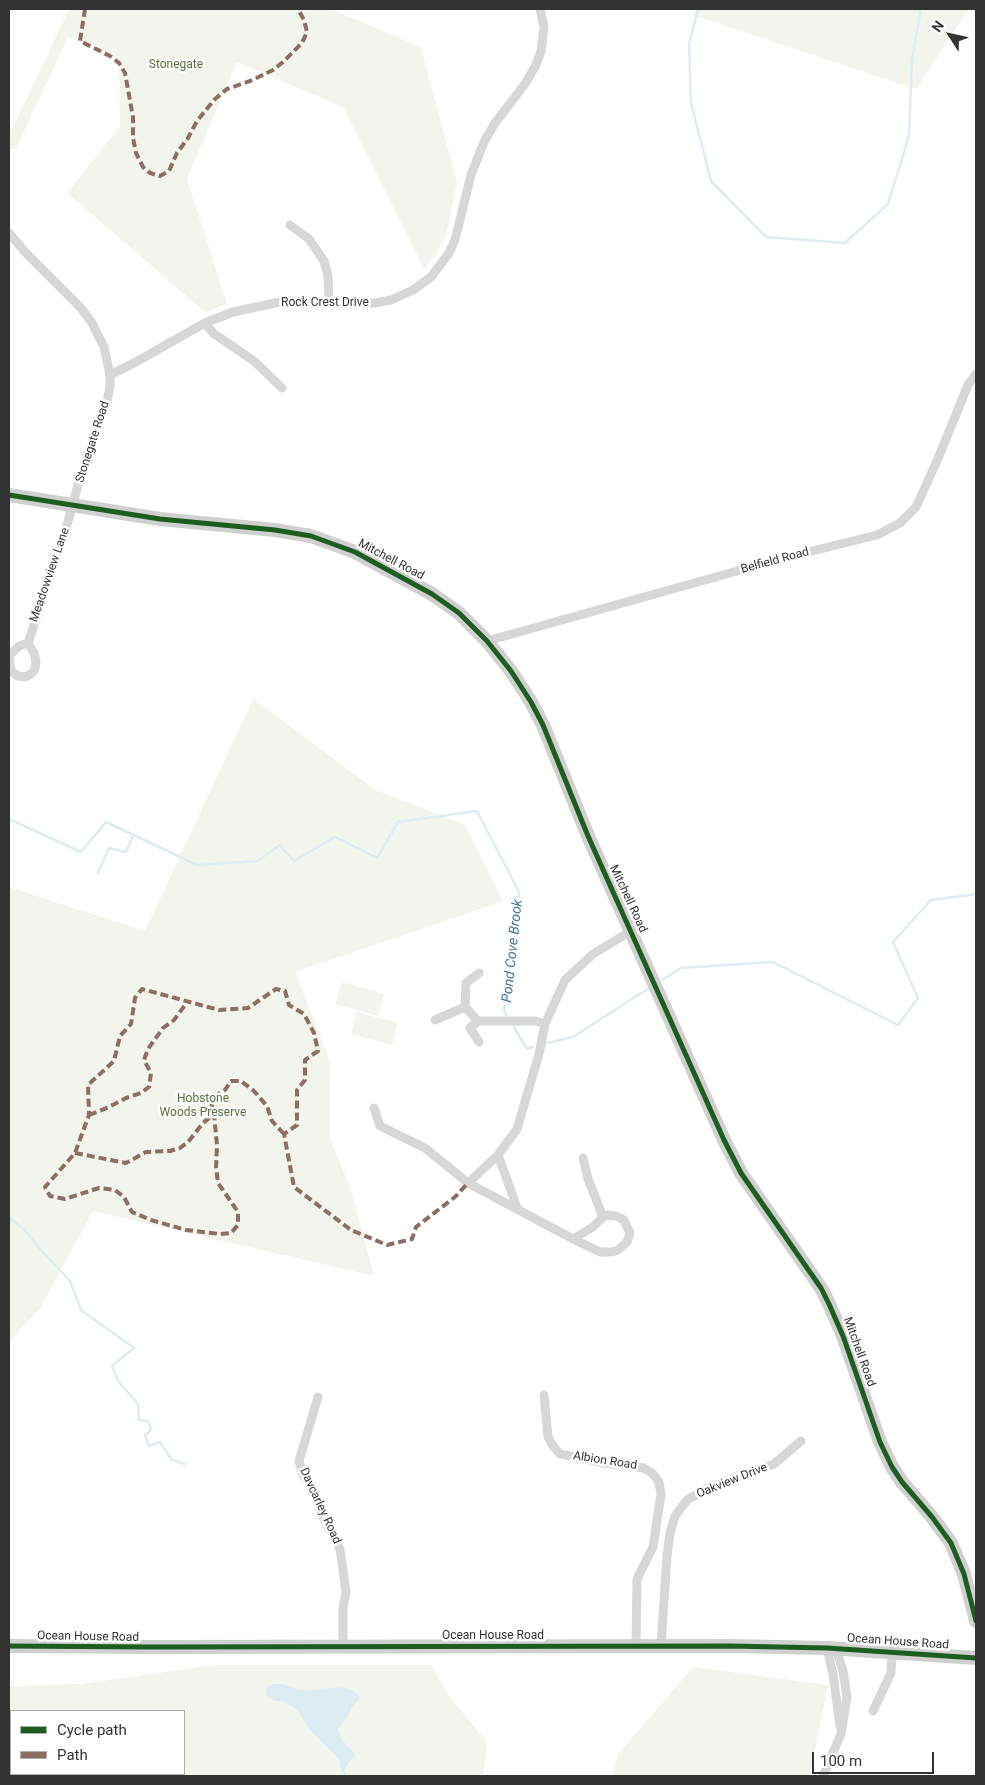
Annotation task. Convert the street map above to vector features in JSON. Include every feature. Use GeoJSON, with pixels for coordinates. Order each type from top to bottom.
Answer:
{"type":"FeatureCollection","features":[{"type":"Feature","properties":{"kind":"street","name":"Rock Crest Drive"},"geometry":{"type":"LineString","coordinates":[[110,375],[205,323],[232,312],[256,306],[296,302],[366,304],[391,300],[419,286],[431,277],[441,266],[456,240],[471,175],[484,142],[495,123],[525,84],[536,65],[541,51],[544,27],[540,9]]}},
{"type":"Feature","properties":{"kind":"street"},"geometry":{"type":"LineString","coordinates":[[290,225],[308,239],[324,260],[328,276],[329,303]]}},
{"type":"Feature","properties":{"kind":"street","name":"Stonegate Road"},"geometry":{"type":"LineString","coordinates":[[9,233],[26,253],[81,308],[92,323],[104,347],[110,375],[107,402],[80,478],[73,506]]}},
{"type":"Feature","properties":{"kind":"street"},"geometry":{"type":"LineString","coordinates":[[205,323],[213,333],[254,361],[282,388]]}},
{"type":"Feature","properties":{"kind":"street","name":"Belfield Road"},"geometry":{"type":"LineString","coordinates":[[487,641],[780,559],[877,535],[900,523],[916,507],[968,385],[976,374]]}},
{"type":"Feature","properties":{"kind":"street","name":"Mitchell Road"},"geometry":{"type":"LineString","coordinates":[[9,495],[160,519],[275,530],[329,541],[355,552],[432,594],[459,614],[487,641],[511,671],[531,702],[543,726],[588,836],[724,1140],[737,1165],[762,1204],[821,1288],[843,1336],[880,1442],[892,1466],[902,1482],[951,1543],[964,1574],[976,1621]]}},
{"type":"Feature","properties":{"kind":"street","name":"Meadowview Lane"},"geometry":{"type":"LineString","coordinates":[[28,643],[73,506]]}},
{"type":"Feature","properties":{"kind":"street"},"geometry":{"type":"LineString","coordinates":[[468,1183],[498,1155],[517,1129],[539,1054],[544,1024],[565,980],[594,954],[631,931]]}},
{"type":"Feature","properties":{"kind":"street"},"geometry":{"type":"LineString","coordinates":[[478,1021],[465,1007],[466,983],[479,973]]}},
{"type":"Feature","properties":{"kind":"street"},"geometry":{"type":"LineString","coordinates":[[435,1020],[465,1007]]}},
{"type":"Feature","properties":{"kind":"street"},"geometry":{"type":"LineString","coordinates":[[479,1042],[470,1028],[478,1021],[535,1021],[544,1024]]}},
{"type":"Feature","properties":{"kind":"street"},"geometry":{"type":"LineString","coordinates":[[374,1108],[380,1126],[425,1148],[468,1183],[573,1239],[605,1253],[622,1247],[627,1242],[630,1234],[626,1224],[616,1216],[605,1215],[593,1227],[573,1239]]}},
{"type":"Feature","properties":{"kind":"street"},"geometry":{"type":"LineString","coordinates":[[498,1155],[518,1210]]}},
{"type":"Feature","properties":{"kind":"street"},"geometry":{"type":"LineString","coordinates":[[582,1158],[603,1217]]}},
{"type":"Feature","properties":{"kind":"street","name":"Albion Road"},"geometry":{"type":"LineString","coordinates":[[544,1395],[548,1437],[560,1454],[604,1463],[644,1468],[659,1482],[661,1494],[653,1547],[637,1579],[636,1646]]}},
{"type":"Feature","properties":{"kind":"street","name":"Davcarley Road"},"geometry":{"type":"LineString","coordinates":[[318,1397],[300,1461],[304,1476],[340,1549],[346,1592],[343,1608],[343,1646]]}},
{"type":"Feature","properties":{"kind":"street","name":"Oakview Drive"},"geometry":{"type":"LineString","coordinates":[[661,1646],[667,1556],[670,1532],[675,1516],[687,1500],[708,1488],[774,1464],[800,1441]]}},
{"type":"Feature","properties":{"kind":"street","name":"Ocean House Road"},"geometry":{"type":"LineString","coordinates":[[9,1646],[150,1648],[343,1646],[832,1648],[976,1658]]}},
{"type":"Feature","properties":{"kind":"street"},"geometry":{"type":"LineString","coordinates":[[823,1776],[841,1734],[833,1675],[832,1648]]}},
{"type":"Feature","properties":{"kind":"street"},"geometry":{"type":"LineString","coordinates":[[872,1711],[890,1673],[892,1651]]}},
{"type":"Feature","properties":{"kind":"green space","name":"Stonegate"},"geometry":{"type":"Polygon","coordinates":[[[69,9],[331,9],[421,47],[457,182],[449,223],[437,253],[424,269],[343,107],[237,62],[187,179],[227,304],[205,312],[67,193],[120,126],[119,58],[68,37],[16,149],[9,149],[9,136],[69,9]]]}},
{"type":"Feature","properties":{"kind":"green space"},"geometry":{"type":"Polygon","coordinates":[[[696,9],[969,9],[916,89],[693,15],[696,9]]]}},
{"type":"Feature","properties":{"kind":"green space","name":"Hobstone Woods Preserve"},"geometry":{"type":"Polygon","coordinates":[[[253,699],[376,790],[465,825],[503,901],[295,972],[330,1061],[330,1138],[351,1190],[374,1276],[93,1211],[41,1307],[9,1342],[9,887],[145,931],[253,699]]]}},
{"type":"Feature","properties":{"kind":"green space"},"geometry":{"type":"Polygon","coordinates":[[[342,982],[384,994],[378,1016],[335,1004],[342,982]]]}},
{"type":"Feature","properties":{"kind":"green space"},"geometry":{"type":"Polygon","coordinates":[[[357,1012],[398,1023],[392,1045],[351,1034],[357,1012]]]}},
{"type":"Feature","properties":{"kind":"green space"},"geometry":{"type":"Polygon","coordinates":[[[214,1665],[431,1665],[449,1696],[487,1742],[483,1776],[9,1776],[9,1686],[82,1684],[214,1665]]]}},
{"type":"Feature","properties":{"kind":"green space"},"geometry":{"type":"Polygon","coordinates":[[[693,1667],[828,1685],[810,1776],[612,1776],[618,1754],[693,1667]]]}},
{"type":"Feature","properties":{"kind":"shaded area"},"geometry":{"type":"Polygon","coordinates":[[[273,1684],[282,1684],[304,1691],[341,1687],[354,1691],[360,1698],[338,1729],[341,1739],[355,1754],[344,1770],[347,1776],[345,1776],[340,1767],[340,1760],[310,1730],[297,1710],[283,1701],[275,1701],[267,1696],[266,1688],[273,1684]]]}},
{"type":"Feature","properties":{"kind":"waterway"},"geometry":{"type":"LineString","coordinates":[[698,9],[689,44],[691,103],[711,181],[766,237],[845,243],[888,204],[909,136],[912,59],[921,9]]}},
{"type":"Feature","properties":{"kind":"waterway","name":"Pond Cove Brook"},"geometry":{"type":"LineString","coordinates":[[9,819],[81,852],[106,822],[197,865],[257,861],[280,845],[294,861],[335,837],[377,858],[398,822],[477,811],[519,892],[504,1011],[506,1015]]}},
{"type":"Feature","properties":{"kind":"waterway"},"geometry":{"type":"LineString","coordinates":[[98,873],[109,848],[126,852],[133,836]]}},
{"type":"Feature","properties":{"kind":"waterway","name":"Pond Cove Brook"},"geometry":{"type":"LineString","coordinates":[[662,980],[681,968],[773,962],[898,1025],[918,998],[893,942],[931,900],[976,894]]}},
{"type":"Feature","properties":{"kind":"waterway","name":"Pond Cove Brook"},"geometry":{"type":"LineString","coordinates":[[547,1043],[573,1037],[649,988]]}},
{"type":"Feature","properties":{"kind":"waterway","name":"Pond Cove Brook"},"geometry":{"type":"LineString","coordinates":[[514,1027],[527,1049],[533,1047]]}},
{"type":"Feature","properties":{"kind":"waterway","name":"Pond Cove Brook"},"geometry":{"type":"LineString","coordinates":[[9,1218],[23,1228],[70,1281],[81,1310],[134,1348],[112,1366],[118,1381],[138,1404],[139,1420],[148,1421],[151,1430],[145,1435],[149,1446],[160,1442],[172,1460],[185,1464]]}},
{"type":"Feature","properties":{"kind":"marked path"},"geometry":{"type":"LineString","coordinates":[[85,9],[80,41],[110,56],[119,63],[125,73],[133,117],[133,138],[136,153],[143,167],[150,173],[160,176],[169,171],[177,153],[197,121],[215,99],[227,89],[273,70],[302,43],[307,32],[304,20],[298,9]]}},
{"type":"Feature","properties":{"kind":"marked path"},"geometry":{"type":"LineString","coordinates":[[284,1134],[272,1121],[267,1106],[254,1091],[241,1081],[231,1081],[225,1090],[218,1094],[211,1102],[217,1145],[216,1168],[218,1183],[238,1212],[238,1225],[231,1233],[220,1234],[186,1230],[151,1220],[132,1212],[124,1197],[115,1190],[99,1188],[65,1199],[50,1196],[45,1187],[75,1153],[89,1115],[88,1085],[114,1061],[120,1036],[131,1024],[135,998],[142,989],[219,1010],[248,1008],[276,989],[285,991],[289,1005],[304,1014],[314,1033],[318,1051],[305,1060],[305,1080],[297,1090],[297,1125],[284,1134],[294,1187],[351,1230],[387,1245],[412,1239],[416,1227],[455,1197],[468,1183]]}},
{"type":"Feature","properties":{"kind":"marked path"},"geometry":{"type":"LineString","coordinates":[[89,1115],[141,1093],[149,1087],[151,1073],[144,1060],[148,1049],[163,1028],[174,1020],[188,1001]]}},
{"type":"Feature","properties":{"kind":"marked path"},"geometry":{"type":"LineString","coordinates":[[75,1153],[126,1163],[146,1152],[170,1151],[180,1148],[188,1142],[203,1123],[214,1114]]}},
{"type":"Feature","properties":{"kind":"cycle path"},"geometry":{"type":"LineString","coordinates":[[9,495],[160,519],[275,530],[311,536],[355,552],[432,594],[459,613],[487,641],[511,671],[543,725],[588,836],[724,1140],[741,1173],[821,1288],[843,1336],[880,1442],[892,1467],[902,1482],[951,1543],[964,1574],[976,1621]]}},
{"type":"Feature","properties":{"kind":"cycle path"},"geometry":{"type":"LineString","coordinates":[[9,1646],[730,1646],[827,1648],[976,1658]]}}]}
